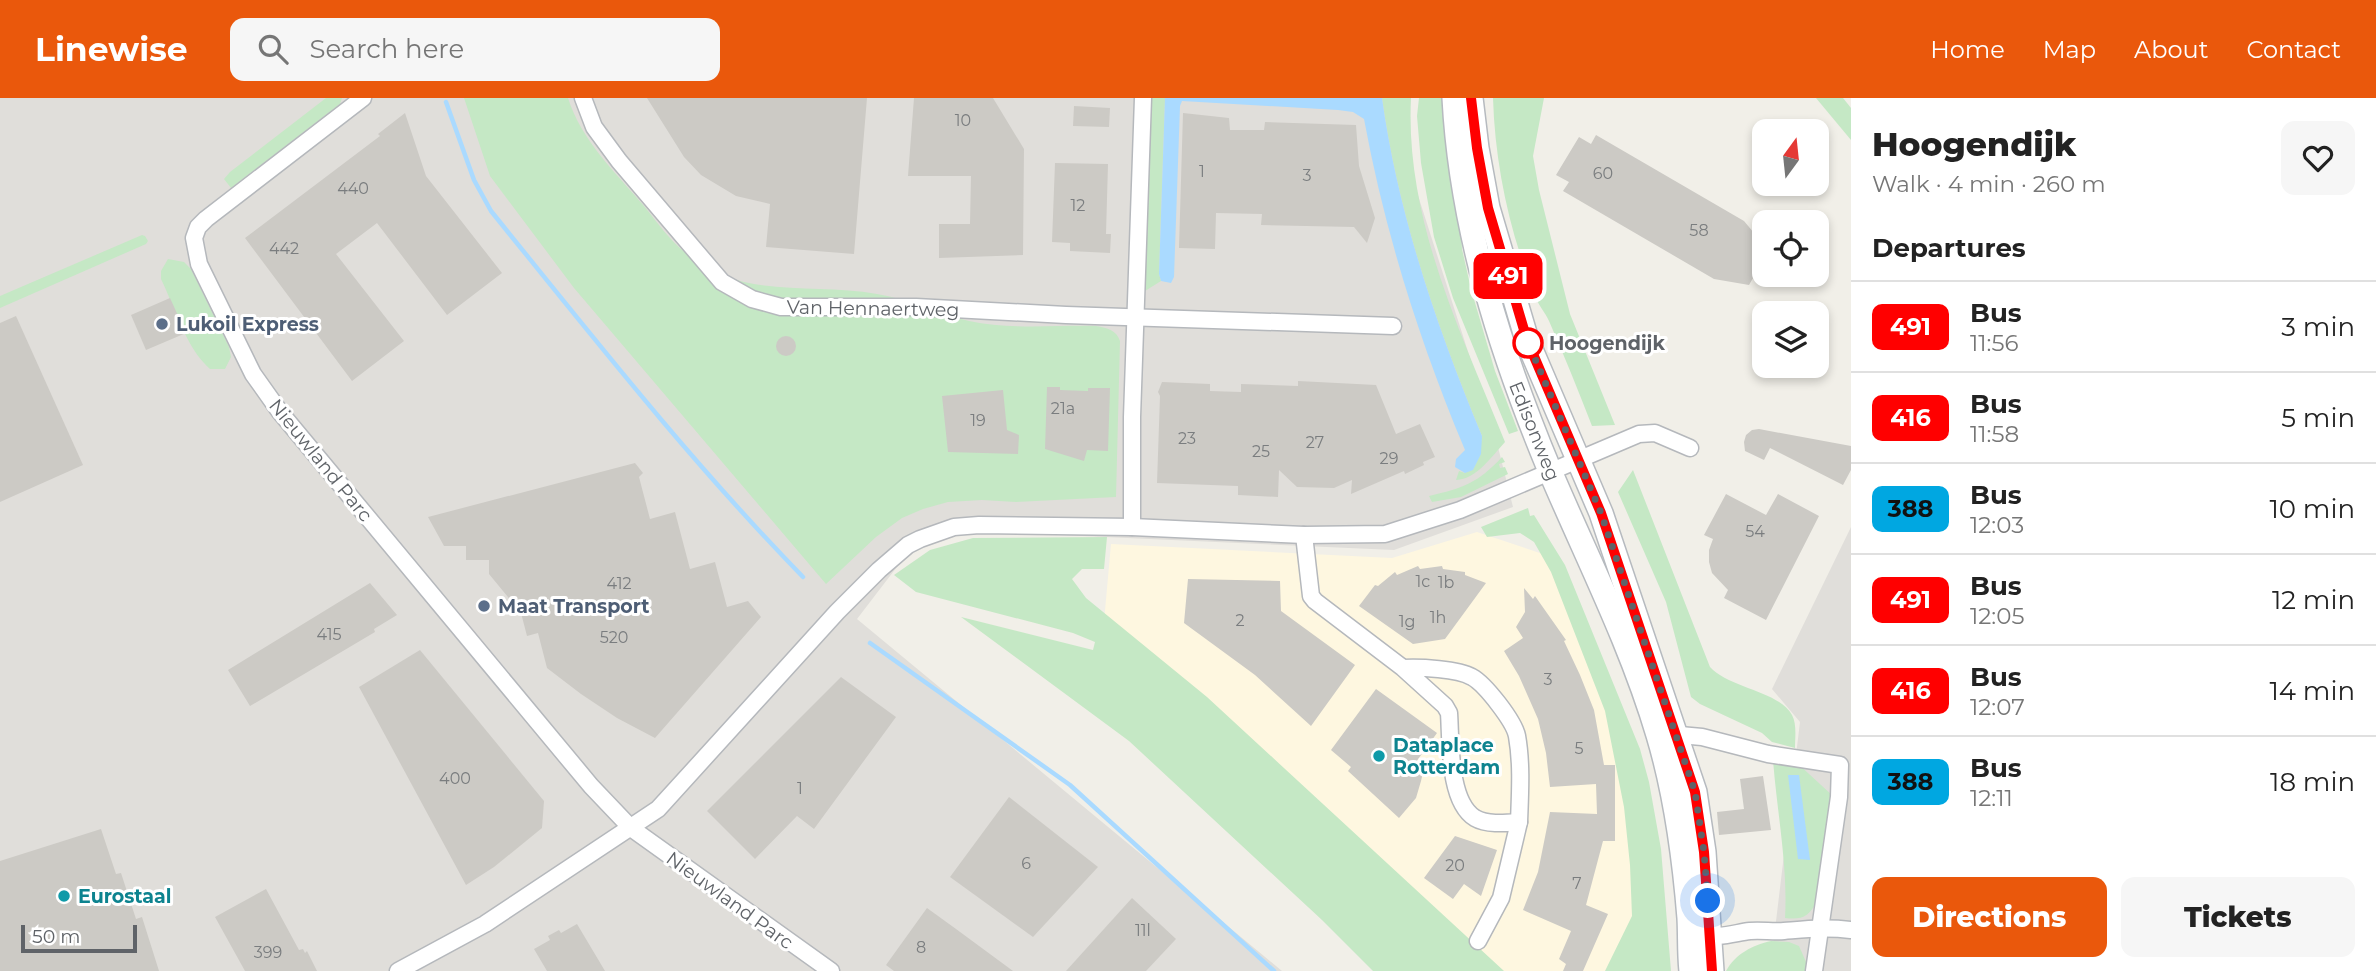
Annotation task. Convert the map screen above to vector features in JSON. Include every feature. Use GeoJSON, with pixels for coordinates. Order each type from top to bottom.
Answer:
{"type":"FeatureCollection","features":[{"type":"Feature","properties":{"kind":"main road","name":"Edisonweg"},"geometry":{"type":"LineString","coordinates":[[1454,98],[1461,174],[1483,282],[1496,330],[1550,471],[1638,677],[1665,739],[1695,792],[1704,852],[1700,932]]}},
{"type":"Feature","properties":{"kind":"main road","name":"Edisonweg"},"geometry":{"type":"LineString","coordinates":[[1471,98],[1488,208],[1527,340],[1601,513],[1665,739]]}},
{"type":"Feature","properties":{"kind":"main road"},"geometry":{"type":"LineString","coordinates":[[1665,739],[1700,932],[1712,971]]}},
{"type":"Feature","properties":{"kind":"main road"},"geometry":{"type":"LineString","coordinates":[[1691,971],[1700,932]]}},
{"type":"Feature","properties":{"kind":"street","name":"Nieuwland Parc"},"geometry":{"type":"LineString","coordinates":[[363,98],[198,227],[194,238],[199,264],[253,374],[280,412],[591,786],[631,828],[831,971]]}},
{"type":"Feature","properties":{"kind":"street","name":"Van Hennaertweg"},"geometry":{"type":"LineString","coordinates":[[583,98],[594,127],[619,161],[722,282],[752,299],[781,307],[916,307],[1393,326]]}},
{"type":"Feature","properties":{"kind":"street"},"geometry":{"type":"LineString","coordinates":[[1132,527],[1135,316],[1143,98]]}},
{"type":"Feature","properties":{"kind":"street"},"geometry":{"type":"LineString","coordinates":[[397,971],[485,923],[658,808],[837,611],[878,570],[908,545],[954,527],[1132,527],[1304,536],[1385,534],[1460,510],[1639,434],[1655,433],[1689,448]]}},
{"type":"Feature","properties":{"kind":"street"},"geometry":{"type":"LineString","coordinates":[[1304,536],[1311,596],[1315,601],[1403,668],[1445,706],[1449,713],[1453,771],[1458,796],[1467,811],[1476,819],[1495,823],[1519,822]]}},
{"type":"Feature","properties":{"kind":"street"},"geometry":{"type":"LineString","coordinates":[[1403,668],[1425,666],[1472,677],[1501,706],[1517,737],[1521,775],[1519,822],[1501,898],[1478,941]]}},
{"type":"Feature","properties":{"kind":"street"},"geometry":{"type":"LineString","coordinates":[[1665,739],[1702,737],[1768,754],[1840,765],[1839,797],[1814,971]]}},
{"type":"Feature","properties":{"kind":"street"},"geometry":{"type":"LineString","coordinates":[[1700,932],[1821,927],[1851,930]]}},
{"type":"Feature","properties":{"kind":"shaded area"},"geometry":{"type":"Polygon","coordinates":[[[0,98],[1405,98],[1406,158],[1496,439],[1513,507],[1394,550],[926,529],[857,619],[1282,971],[0,971],[0,98]]]}},
{"type":"Feature","properties":{"kind":"shaded area"},"geometry":{"type":"Polygon","coordinates":[[[1851,527],[1851,971],[1770,971],[1800,722],[1772,689],[1851,527]]]}},
{"type":"Feature","properties":{"kind":"shaded area"},"geometry":{"type":"Polygon","coordinates":[[[1477,532],[1555,558],[1630,755],[1644,920],[1615,971],[1441,971],[1100,666],[1111,544],[1392,558],[1477,532]]]}},
{"type":"Feature","properties":{"kind":"green space"},"geometry":{"type":"Polygon","coordinates":[[[326,98],[342,98],[340,104],[231,188],[224,179],[230,172],[326,98]]]}},
{"type":"Feature","properties":{"kind":"green space"},"geometry":{"type":"Polygon","coordinates":[[[464,98],[568,98],[590,142],[669,237],[693,258],[729,277],[777,287],[877,294],[985,324],[1096,326],[1111,330],[1120,341],[1116,497],[948,502],[923,509],[902,518],[876,537],[826,584],[574,288],[490,176],[464,98]]]}},
{"type":"Feature","properties":{"kind":"green space"},"geometry":{"type":"Polygon","coordinates":[[[1151,98],[1165,98],[1159,274],[1161,281],[1145,291],[1151,98]]]}},
{"type":"Feature","properties":{"kind":"green space"},"geometry":{"type":"Polygon","coordinates":[[[1382,98],[1411,98],[1417,188],[1427,231],[1454,317],[1505,442],[1483,466],[1464,479],[1456,480],[1459,471],[1465,473],[1482,436],[1421,270],[1398,185],[1382,98]]]}},
{"type":"Feature","properties":{"kind":"green space"},"geometry":{"type":"Polygon","coordinates":[[[1419,98],[1446,98],[1458,182],[1462,249],[1495,371],[1518,431],[1509,434],[1453,298],[1434,237],[1421,163],[1417,116],[1419,98]]]}},
{"type":"Feature","properties":{"kind":"green space"},"geometry":{"type":"Polygon","coordinates":[[[1493,98],[1544,98],[1533,156],[1539,190],[1570,314],[1615,425],[1592,426],[1555,334],[1537,301],[1511,225],[1497,149],[1493,98]]]}},
{"type":"Feature","properties":{"kind":"green space"},"geometry":{"type":"Polygon","coordinates":[[[1816,98],[1843,98],[1851,108],[1851,140],[1816,98]]]}},
{"type":"Feature","properties":{"kind":"green space"},"geometry":{"type":"Polygon","coordinates":[[[142,235],[148,241],[146,244],[0,308],[0,296],[142,235]]]}},
{"type":"Feature","properties":{"kind":"green space"},"geometry":{"type":"Polygon","coordinates":[[[168,259],[184,262],[191,269],[229,347],[231,357],[225,369],[210,369],[188,339],[161,279],[161,271],[168,259]]]}},
{"type":"Feature","properties":{"kind":"green space"},"geometry":{"type":"Polygon","coordinates":[[[1502,457],[1505,462],[1499,464],[1500,468],[1505,467],[1508,474],[1461,497],[1432,502],[1429,496],[1469,483],[1502,457]]]}},
{"type":"Feature","properties":{"kind":"green space"},"geometry":{"type":"Polygon","coordinates":[[[1633,470],[1710,667],[1729,680],[1786,707],[1795,723],[1795,748],[1772,742],[1762,733],[1700,704],[1691,697],[1666,602],[1618,492],[1633,470]]]}},
{"type":"Feature","properties":{"kind":"green space"},"geometry":{"type":"Polygon","coordinates":[[[1528,508],[1530,516],[1534,515],[1565,565],[1640,749],[1661,849],[1671,971],[1605,971],[1632,916],[1624,807],[1605,711],[1551,572],[1534,542],[1520,533],[1487,537],[1481,527],[1528,508]]]}},
{"type":"Feature","properties":{"kind":"green space"},"geometry":{"type":"Polygon","coordinates":[[[1107,537],[1104,569],[1082,569],[1072,579],[1086,598],[1207,697],[1504,971],[1373,971],[1322,920],[1129,741],[961,617],[1093,650],[1095,642],[1073,633],[916,592],[894,575],[930,550],[973,538],[1107,537]]]}},
{"type":"Feature","properties":{"kind":"green space"},"geometry":{"type":"Polygon","coordinates":[[[1773,760],[1796,762],[1833,796],[1817,901],[1808,914],[1796,918],[1785,918],[1784,859],[1773,760]]]}},
{"type":"Feature","properties":{"kind":"green space"},"geometry":{"type":"Polygon","coordinates":[[[1771,941],[1789,942],[1799,946],[1807,964],[1806,971],[1726,971],[1745,951],[1771,941]]]}},
{"type":"Feature","properties":{"kind":"water"},"geometry":{"type":"Polygon","coordinates":[[[1165,98],[1382,98],[1398,185],[1421,270],[1482,436],[1481,454],[1473,470],[1465,473],[1455,467],[1456,459],[1465,450],[1433,369],[1393,246],[1364,119],[1353,112],[1338,110],[1182,101],[1174,277],[1171,283],[1161,281],[1159,274],[1165,98]]]}},
{"type":"Feature","properties":{"kind":"water"},"geometry":{"type":"Polygon","coordinates":[[[1788,775],[1799,775],[1810,860],[1798,859],[1788,775]]]}},
{"type":"Feature","properties":{"kind":"building"},"geometry":{"type":"Polygon","coordinates":[[[647,98],[867,98],[854,254],[766,247],[770,204],[736,196],[701,175],[684,157],[647,98]]]}},
{"type":"Feature","properties":{"kind":"building"},"geometry":{"type":"Polygon","coordinates":[[[914,98],[993,98],[1024,149],[1023,255],[939,258],[939,224],[970,224],[971,176],[908,176],[914,98]]]}},
{"type":"Feature","properties":{"kind":"building"},"geometry":{"type":"Polygon","coordinates":[[[1074,106],[1110,108],[1109,127],[1073,126],[1074,106]]]}},
{"type":"Feature","properties":{"kind":"building"},"geometry":{"type":"Polygon","coordinates":[[[405,113],[426,176],[502,273],[447,315],[377,223],[336,254],[404,341],[352,381],[245,238],[380,136],[378,134],[405,113]]]}},
{"type":"Feature","properties":{"kind":"building"},"geometry":{"type":"Polygon","coordinates":[[[1183,113],[1229,118],[1230,130],[1264,130],[1265,122],[1356,125],[1359,166],[1375,218],[1367,243],[1354,227],[1261,225],[1262,214],[1216,213],[1215,249],[1179,248],[1183,113]]]}},
{"type":"Feature","properties":{"kind":"building"},"geometry":{"type":"Polygon","coordinates":[[[1596,135],[1744,221],[1752,231],[1752,280],[1749,285],[1714,279],[1563,191],[1569,182],[1556,175],[1579,137],[1591,144],[1596,135]]]}},
{"type":"Feature","properties":{"kind":"building"},"geometry":{"type":"Polygon","coordinates":[[[1055,163],[1108,164],[1106,234],[1111,234],[1110,253],[1070,251],[1070,243],[1052,242],[1055,163]]]}},
{"type":"Feature","properties":{"kind":"building"},"geometry":{"type":"Polygon","coordinates":[[[170,298],[186,333],[146,350],[131,315],[170,298]]]}},
{"type":"Feature","properties":{"kind":"building"},"geometry":{"type":"Polygon","coordinates":[[[16,316],[83,465],[0,502],[0,323],[16,316]]]}},
{"type":"Feature","properties":{"kind":"building"},"geometry":{"type":"Polygon","coordinates":[[[786,336],[793,339],[796,346],[793,353],[786,356],[779,353],[776,346],[779,339],[786,336]]]}},
{"type":"Feature","properties":{"kind":"building"},"geometry":{"type":"Polygon","coordinates":[[[1298,381],[1376,385],[1396,434],[1420,424],[1435,457],[1405,474],[1404,471],[1351,494],[1352,480],[1334,488],[1297,487],[1279,470],[1278,497],[1238,495],[1238,486],[1157,483],[1158,392],[1162,382],[1210,384],[1210,391],[1241,392],[1241,384],[1298,386],[1298,381]]]}},
{"type":"Feature","properties":{"kind":"building"},"geometry":{"type":"Polygon","coordinates":[[[1047,387],[1088,391],[1088,388],[1110,388],[1108,451],[1087,450],[1084,461],[1045,449],[1047,387]]]}},
{"type":"Feature","properties":{"kind":"building"},"geometry":{"type":"Polygon","coordinates":[[[1003,390],[1007,430],[1019,435],[1018,454],[948,452],[942,396],[1003,390]]]}},
{"type":"Feature","properties":{"kind":"building"},"geometry":{"type":"Polygon","coordinates":[[[1759,429],[1851,446],[1851,470],[1843,485],[1770,448],[1764,460],[1745,451],[1746,435],[1759,429]]]}},
{"type":"Feature","properties":{"kind":"building"},"geometry":{"type":"Polygon","coordinates":[[[635,463],[643,473],[639,477],[650,519],[675,512],[690,569],[715,562],[727,607],[748,601],[761,617],[655,738],[617,718],[547,668],[538,633],[527,636],[521,613],[489,574],[489,560],[466,560],[466,546],[444,546],[428,517],[635,463]]]}},
{"type":"Feature","properties":{"kind":"building"},"geometry":{"type":"Polygon","coordinates":[[[1726,494],[1766,515],[1778,494],[1819,516],[1766,620],[1724,598],[1728,590],[1712,573],[1709,550],[1713,539],[1704,535],[1726,494]]]}},
{"type":"Feature","properties":{"kind":"building"},"geometry":{"type":"Polygon","coordinates":[[[1418,566],[1420,569],[1442,566],[1443,569],[1465,572],[1465,575],[1486,583],[1445,639],[1413,644],[1359,606],[1375,585],[1378,586],[1395,572],[1397,575],[1418,566]]]}},
{"type":"Feature","properties":{"kind":"building"},"geometry":{"type":"Polygon","coordinates":[[[1188,579],[1280,581],[1281,611],[1355,665],[1311,726],[1255,675],[1184,623],[1188,579]]]}},
{"type":"Feature","properties":{"kind":"building"},"geometry":{"type":"Polygon","coordinates":[[[370,583],[397,615],[374,629],[375,632],[250,706],[228,670],[370,583]]]}},
{"type":"Feature","properties":{"kind":"building"},"geometry":{"type":"Polygon","coordinates":[[[1524,588],[1533,599],[1535,596],[1566,640],[1564,641],[1594,710],[1604,765],[1615,765],[1615,841],[1603,841],[1586,905],[1608,914],[1583,971],[1563,971],[1566,964],[1559,959],[1571,931],[1523,910],[1538,872],[1550,812],[1597,814],[1596,784],[1550,787],[1538,719],[1519,676],[1504,651],[1523,638],[1516,627],[1525,612],[1524,588]]]}},
{"type":"Feature","properties":{"kind":"building"},"geometry":{"type":"Polygon","coordinates":[[[420,650],[544,801],[542,828],[494,867],[466,885],[359,687],[420,650]]]}},
{"type":"Feature","properties":{"kind":"building"},"geometry":{"type":"Polygon","coordinates":[[[841,677],[896,717],[814,829],[797,816],[755,859],[707,811],[841,677]]]}},
{"type":"Feature","properties":{"kind":"building","name":"Dataplace Rotterdam"},"geometry":{"type":"Polygon","coordinates":[[[1376,689],[1437,733],[1416,762],[1424,768],[1416,798],[1399,818],[1348,771],[1351,767],[1331,750],[1376,689]]]}},
{"type":"Feature","properties":{"kind":"building"},"geometry":{"type":"Polygon","coordinates":[[[1763,776],[1771,830],[1719,835],[1717,812],[1744,809],[1740,779],[1763,776]]]}},
{"type":"Feature","properties":{"kind":"building"},"geometry":{"type":"Polygon","coordinates":[[[1009,797],[1098,867],[1033,937],[950,877],[1009,797]]]}},
{"type":"Feature","properties":{"kind":"building","name":"Eurostaal"},"geometry":{"type":"Polygon","coordinates":[[[101,829],[116,874],[121,873],[136,919],[142,917],[159,971],[0,971],[0,861],[101,829]]]}},
{"type":"Feature","properties":{"kind":"building"},"geometry":{"type":"Polygon","coordinates":[[[1455,836],[1497,850],[1481,896],[1464,884],[1453,899],[1424,878],[1455,836]]]}},
{"type":"Feature","properties":{"kind":"building"},"geometry":{"type":"Polygon","coordinates":[[[266,889],[299,950],[303,949],[305,953],[307,951],[317,971],[245,971],[215,917],[266,889]]]}},
{"type":"Feature","properties":{"kind":"building"},"geometry":{"type":"Polygon","coordinates":[[[1132,898],[1176,939],[1146,971],[1066,971],[1132,898]]]}},
{"type":"Feature","properties":{"kind":"building"},"geometry":{"type":"Polygon","coordinates":[[[927,908],[1013,971],[894,971],[886,965],[927,908]]]}},
{"type":"Feature","properties":{"kind":"building"},"geometry":{"type":"Polygon","coordinates":[[[577,924],[605,971],[547,971],[534,949],[550,940],[548,936],[559,930],[561,933],[577,924]]]}},
{"type":"Feature","properties":{"kind":"waterway"},"geometry":{"type":"LineString","coordinates":[[446,102],[474,180],[491,211],[682,444],[803,577]]}},
{"type":"Feature","properties":{"kind":"waterway"},"geometry":{"type":"LineString","coordinates":[[870,643],[1070,785],[1274,971]]}},
{"type":"Feature","properties":{"kind":"bus line","name":"491"},"geometry":{"type":"LineString","coordinates":[[1471,98],[1488,208],[1527,340],[1601,513],[1695,792],[1707,875],[1712,971]]}},
{"type":"Feature","properties":{"kind":"place","name":"Lukoil Express"},"geometry":{"type":"Point","coordinates":[162,324]}},
{"type":"Feature","properties":{"kind":"place","name":"Hoogendijk"},"geometry":{"type":"Point","coordinates":[1528,343]}},
{"type":"Feature","properties":{"kind":"place","name":"Maat Transport"},"geometry":{"type":"Point","coordinates":[484,606]}},
{"type":"Feature","properties":{"kind":"place","name":"Dataplace Rotterdam"},"geometry":{"type":"Point","coordinates":[1379,756]}},
{"type":"Feature","properties":{"kind":"place","name":"Eurostaal"},"geometry":{"type":"Point","coordinates":[64,896]}},
{"type":"Feature","properties":{"kind":"route"},"geometry":{"type":"LineString","coordinates":[[1528,343],[1527,340],[1601,513],[1695,792],[1708,901]]}}]}
